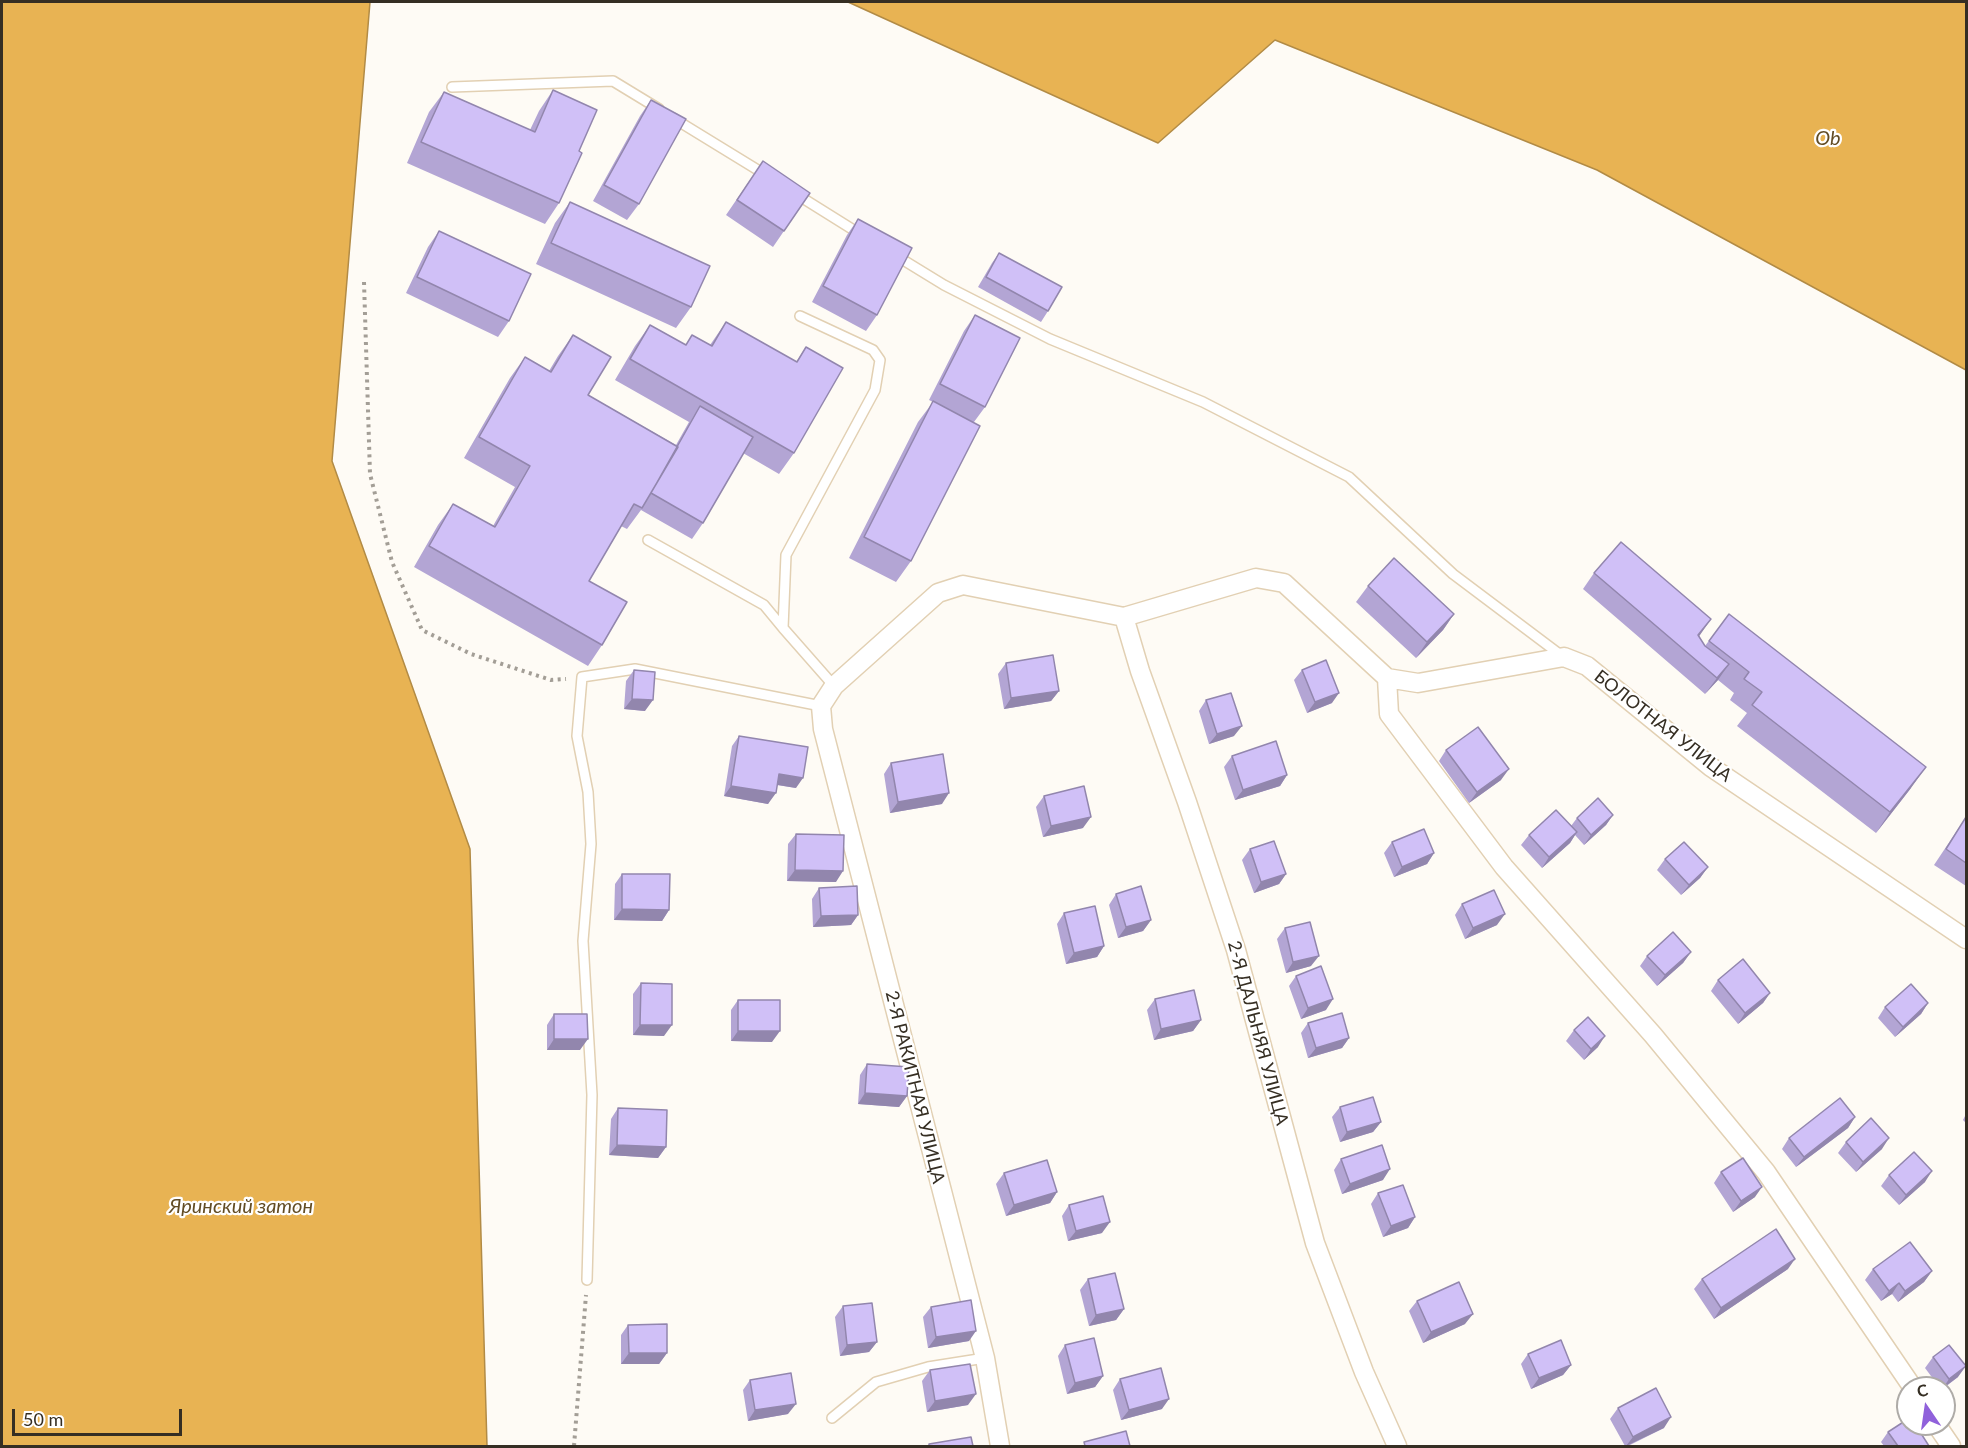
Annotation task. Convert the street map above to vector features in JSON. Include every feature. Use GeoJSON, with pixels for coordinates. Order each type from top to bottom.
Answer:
{"type":"FeatureCollection","features":[{"type":"Feature","properties":{"kind":"street"},"geometry":{"type":"LineString","coordinates":[[821,706],[834,686],[938,594],[963,585],[1124,617],[1256,578],[1284,583],[1387,678],[1418,683],[1564,657]]}},
{"type":"Feature","properties":{"kind":"street","name":"2-Я ДАЛЬНЯЯ УЛИЦА"},"geometry":{"type":"LineString","coordinates":[[1124,617],[1140,671],[1187,802],[1236,950],[1315,1244],[1364,1372],[1397,1446]]}},
{"type":"Feature","properties":{"kind":"street","name":"БОЛОТНАЯ УЛИЦА"},"geometry":{"type":"LineString","coordinates":[[1564,657],[1587,666],[1711,767],[1966,939]]}},
{"type":"Feature","properties":{"kind":"street"},"geometry":{"type":"LineString","coordinates":[[1387,678],[1389,714],[1504,867],[1653,1035],[1766,1172],[1905,1376]]}},
{"type":"Feature","properties":{"kind":"street","name":"2-Я РАКИТНАЯ УЛИЦА"},"geometry":{"type":"LineString","coordinates":[[821,706],[823,729],[985,1358],[1000,1446]]}},
{"type":"Feature","properties":{"kind":"lane"},"geometry":{"type":"LineString","coordinates":[[452,87],[613,81],[774,180]]}},
{"type":"Feature","properties":{"kind":"lane"},"geometry":{"type":"LineString","coordinates":[[784,186],[864,236]]}},
{"type":"Feature","properties":{"kind":"lane"},"geometry":{"type":"LineString","coordinates":[[884,248],[944,285],[1050,339],[1203,402],[1348,477],[1453,574],[1564,657]]}},
{"type":"Feature","properties":{"kind":"lane"},"geometry":{"type":"LineString","coordinates":[[783,628],[786,555],[875,390],[880,360],[873,350],[800,316]]}},
{"type":"Feature","properties":{"kind":"lane"},"geometry":{"type":"LineString","coordinates":[[648,540],[764,605],[834,686]]}},
{"type":"Feature","properties":{"kind":"lane"},"geometry":{"type":"LineString","coordinates":[[587,1280],[592,1095],[583,940],[591,844],[588,792],[578,736],[582,677],[635,669],[821,706]]}},
{"type":"Feature","properties":{"kind":"lane"},"geometry":{"type":"LineString","coordinates":[[832,1418],[876,1382],[928,1367],[985,1358]]}},
{"type":"Feature","properties":{"kind":"path"},"geometry":{"type":"LineString","coordinates":[[364,282],[370,474],[392,562],[422,630],[471,654],[551,680],[582,677]]}},
{"type":"Feature","properties":{"kind":"path"},"geometry":{"type":"LineString","coordinates":[[574,1446],[587,1280]]}},
{"type":"Feature","properties":{"kind":"water","name":"Яринский затон"},"geometry":{"type":"Polygon","coordinates":[[[2,2],[370,2],[332,461],[470,849],[487,1446],[2,1446],[2,2]]]}},
{"type":"Feature","properties":{"kind":"water","name":"Ob"},"geometry":{"type":"Polygon","coordinates":[[[848,2],[1966,2],[1966,370],[1597,170],[1275,40],[1158,143],[848,2]]]}},
{"type":"Feature","properties":{"kind":"building"},"geometry":{"type":"Polygon","coordinates":[[[553,90],[597,110],[579,151],[582,153],[559,203],[421,142],[444,92],[535,132],[553,90]]]}},
{"type":"Feature","properties":{"kind":"building"},"geometry":{"type":"Polygon","coordinates":[[[651,100],[686,119],[639,204],[604,185],[651,100]]]}},
{"type":"Feature","properties":{"kind":"building"},"geometry":{"type":"Polygon","coordinates":[[[763,161],[810,193],[784,231],[737,200],[763,161]]]}},
{"type":"Feature","properties":{"kind":"building"},"geometry":{"type":"Polygon","coordinates":[[[570,202],[710,266],[691,307],[551,243],[570,202]]]}},
{"type":"Feature","properties":{"kind":"building"},"geometry":{"type":"Polygon","coordinates":[[[858,219],[912,248],[877,315],[823,286],[858,219]]]}},
{"type":"Feature","properties":{"kind":"building"},"geometry":{"type":"Polygon","coordinates":[[[439,231],[531,274],[509,321],[417,277],[439,231]]]}},
{"type":"Feature","properties":{"kind":"building"},"geometry":{"type":"Polygon","coordinates":[[[999,253],[1062,287],[1048,311],[986,277],[999,253]]]}},
{"type":"Feature","properties":{"kind":"building"},"geometry":{"type":"Polygon","coordinates":[[[975,315],[1020,338],[985,407],[940,384],[975,315]]]}},
{"type":"Feature","properties":{"kind":"building"},"geometry":{"type":"Polygon","coordinates":[[[726,322],[797,362],[806,347],[843,368],[794,453],[630,359],[650,325],[686,345],[692,335],[712,346],[726,322]]]}},
{"type":"Feature","properties":{"kind":"building"},"geometry":{"type":"Polygon","coordinates":[[[573,335],[611,357],[588,395],[678,447],[642,508],[634,504],[589,581],[627,602],[602,645],[429,546],[453,504],[495,527],[530,466],[479,437],[525,357],[551,372],[573,335]]]}},
{"type":"Feature","properties":{"kind":"building"},"geometry":{"type":"Polygon","coordinates":[[[933,401],[980,426],[911,561],[864,537],[933,401]]]}},
{"type":"Feature","properties":{"kind":"building"},"geometry":{"type":"Polygon","coordinates":[[[700,406],[753,437],[703,523],[651,493],[700,406]]]}},
{"type":"Feature","properties":{"kind":"building"},"geometry":{"type":"Polygon","coordinates":[[[1621,542],[1711,619],[1698,635],[1705,646],[1729,664],[1717,678],[1594,573],[1621,542]]]}},
{"type":"Feature","properties":{"kind":"building"},"geometry":{"type":"Polygon","coordinates":[[[1394,558],[1454,614],[1427,642],[1368,586],[1394,558]]]}},
{"type":"Feature","properties":{"kind":"building"},"geometry":{"type":"Polygon","coordinates":[[[1729,614],[1926,767],[1890,812],[1752,705],[1762,692],[1744,679],[1749,672],[1709,641],[1729,614]]]}},
{"type":"Feature","properties":{"kind":"building"},"geometry":{"type":"Polygon","coordinates":[[[1053,655],[1059,691],[1011,698],[1006,663],[1053,655]]]}},
{"type":"Feature","properties":{"kind":"building"},"geometry":{"type":"Polygon","coordinates":[[[1326,660],[1339,693],[1315,702],[1302,670],[1326,660]]]}},
{"type":"Feature","properties":{"kind":"building"},"geometry":{"type":"Polygon","coordinates":[[[634,670],[655,672],[653,700],[632,699],[634,670]]]}},
{"type":"Feature","properties":{"kind":"building"},"geometry":{"type":"Polygon","coordinates":[[[1231,693],[1242,726],[1217,734],[1206,700],[1231,693]]]}},
{"type":"Feature","properties":{"kind":"building"},"geometry":{"type":"Polygon","coordinates":[[[1478,727],[1509,769],[1477,792],[1446,750],[1478,727]]]}},
{"type":"Feature","properties":{"kind":"building"},"geometry":{"type":"Polygon","coordinates":[[[739,736],[808,747],[803,778],[779,774],[776,793],[731,786],[739,736]]]}},
{"type":"Feature","properties":{"kind":"building"},"geometry":{"type":"Polygon","coordinates":[[[1276,741],[1287,775],[1243,790],[1232,756],[1276,741]]]}},
{"type":"Feature","properties":{"kind":"building"},"geometry":{"type":"Polygon","coordinates":[[[943,754],[949,793],[898,802],[891,763],[943,754]]]}},
{"type":"Feature","properties":{"kind":"building"},"geometry":{"type":"Polygon","coordinates":[[[1084,786],[1091,817],[1051,826],[1044,796],[1084,786]]]}},
{"type":"Feature","properties":{"kind":"building"},"geometry":{"type":"Polygon","coordinates":[[[1598,798],[1613,815],[1591,835],[1577,818],[1598,798]]]}},
{"type":"Feature","properties":{"kind":"building"},"geometry":{"type":"Polygon","coordinates":[[[1556,810],[1577,832],[1549,857],[1529,835],[1556,810]]]}},
{"type":"Feature","properties":{"kind":"building"},"geometry":{"type":"Polygon","coordinates":[[[1966,817],[1966,863],[1946,849],[1966,817]]]}},
{"type":"Feature","properties":{"kind":"building"},"geometry":{"type":"Polygon","coordinates":[[[1424,829],[1434,853],[1402,867],[1392,842],[1424,829]]]}},
{"type":"Feature","properties":{"kind":"building"},"geometry":{"type":"Polygon","coordinates":[[[796,834],[844,835],[843,871],[795,870],[796,834]]]}},
{"type":"Feature","properties":{"kind":"building"},"geometry":{"type":"Polygon","coordinates":[[[1274,841],[1286,874],[1261,882],[1250,849],[1274,841]]]}},
{"type":"Feature","properties":{"kind":"building"},"geometry":{"type":"Polygon","coordinates":[[[1684,842],[1708,867],[1689,885],[1665,859],[1684,842]]]}},
{"type":"Feature","properties":{"kind":"building"},"geometry":{"type":"Polygon","coordinates":[[[622,874],[670,874],[669,910],[622,909],[622,874]]]}},
{"type":"Feature","properties":{"kind":"building"},"geometry":{"type":"Polygon","coordinates":[[[857,886],[858,915],[821,916],[819,888],[857,886]]]}},
{"type":"Feature","properties":{"kind":"building"},"geometry":{"type":"Polygon","coordinates":[[[1141,886],[1151,920],[1126,927],[1116,894],[1141,886]]]}},
{"type":"Feature","properties":{"kind":"building"},"geometry":{"type":"Polygon","coordinates":[[[1494,890],[1505,914],[1473,928],[1462,904],[1494,890]]]}},
{"type":"Feature","properties":{"kind":"building"},"geometry":{"type":"Polygon","coordinates":[[[1095,906],[1104,946],[1074,953],[1064,913],[1095,906]]]}},
{"type":"Feature","properties":{"kind":"building"},"geometry":{"type":"Polygon","coordinates":[[[1310,922],[1319,956],[1293,962],[1285,928],[1310,922]]]}},
{"type":"Feature","properties":{"kind":"building"},"geometry":{"type":"Polygon","coordinates":[[[1673,932],[1691,952],[1665,975],[1647,956],[1673,932]]]}},
{"type":"Feature","properties":{"kind":"building"},"geometry":{"type":"Polygon","coordinates":[[[1743,959],[1770,993],[1745,1013],[1718,980],[1743,959]]]}},
{"type":"Feature","properties":{"kind":"building"},"geometry":{"type":"Polygon","coordinates":[[[1321,966],[1333,999],[1308,1008],[1296,976],[1321,966]]]}},
{"type":"Feature","properties":{"kind":"building"},"geometry":{"type":"Polygon","coordinates":[[[641,983],[672,984],[672,1025],[640,1025],[641,983]]]}},
{"type":"Feature","properties":{"kind":"building"},"geometry":{"type":"Polygon","coordinates":[[[1911,984],[1928,1003],[1903,1027],[1885,1007],[1911,984]]]}},
{"type":"Feature","properties":{"kind":"building"},"geometry":{"type":"Polygon","coordinates":[[[1194,990],[1201,1020],[1161,1029],[1155,999],[1194,990]]]}},
{"type":"Feature","properties":{"kind":"building"},"geometry":{"type":"Polygon","coordinates":[[[738,1000],[780,1000],[780,1031],[738,1031],[738,1000]]]}},
{"type":"Feature","properties":{"kind":"building"},"geometry":{"type":"Polygon","coordinates":[[[1342,1013],[1349,1038],[1316,1048],[1308,1023],[1342,1013]]]}},
{"type":"Feature","properties":{"kind":"building"},"geometry":{"type":"Polygon","coordinates":[[[554,1014],[587,1014],[588,1039],[554,1039],[554,1014]]]}},
{"type":"Feature","properties":{"kind":"building"},"geometry":{"type":"Polygon","coordinates":[[[1588,1017],[1605,1036],[1591,1049],[1574,1030],[1588,1017]]]}},
{"type":"Feature","properties":{"kind":"building"},"geometry":{"type":"Polygon","coordinates":[[[867,1064],[909,1067],[907,1096],[865,1093],[867,1064]]]}},
{"type":"Feature","properties":{"kind":"building"},"geometry":{"type":"Polygon","coordinates":[[[1373,1097],[1381,1122],[1347,1132],[1340,1107],[1373,1097]]]}},
{"type":"Feature","properties":{"kind":"building"},"geometry":{"type":"Polygon","coordinates":[[[1840,1098],[1855,1117],[1804,1157],[1789,1138],[1840,1098]]]}},
{"type":"Feature","properties":{"kind":"building"},"geometry":{"type":"Polygon","coordinates":[[[618,1108],[667,1110],[666,1147],[617,1145],[618,1108]]]}},
{"type":"Feature","properties":{"kind":"building"},"geometry":{"type":"Polygon","coordinates":[[[1871,1118],[1889,1138],[1863,1162],[1846,1142],[1871,1118]]]}},
{"type":"Feature","properties":{"kind":"building"},"geometry":{"type":"Polygon","coordinates":[[[1382,1145],[1390,1169],[1350,1184],[1341,1159],[1382,1145]]]}},
{"type":"Feature","properties":{"kind":"building"},"geometry":{"type":"Polygon","coordinates":[[[1914,1152],[1932,1171],[1906,1195],[1889,1175],[1914,1152]]]}},
{"type":"Feature","properties":{"kind":"building"},"geometry":{"type":"Polygon","coordinates":[[[1743,1158],[1762,1187],[1741,1201],[1721,1172],[1743,1158]]]}},
{"type":"Feature","properties":{"kind":"building"},"geometry":{"type":"Polygon","coordinates":[[[1047,1160],[1057,1192],[1014,1205],[1004,1173],[1047,1160]]]}},
{"type":"Feature","properties":{"kind":"building"},"geometry":{"type":"Polygon","coordinates":[[[1403,1185],[1415,1217],[1391,1226],[1378,1193],[1403,1185]]]}},
{"type":"Feature","properties":{"kind":"building"},"geometry":{"type":"Polygon","coordinates":[[[1103,1196],[1110,1222],[1076,1231],[1069,1205],[1103,1196]]]}},
{"type":"Feature","properties":{"kind":"building"},"geometry":{"type":"Polygon","coordinates":[[[1776,1229],[1795,1259],[1721,1308],[1702,1279],[1776,1229]]]}},
{"type":"Feature","properties":{"kind":"building"},"geometry":{"type":"Polygon","coordinates":[[[1910,1242],[1932,1271],[1905,1291],[1899,1283],[1889,1291],[1873,1269],[1910,1242]]]}},
{"type":"Feature","properties":{"kind":"building"},"geometry":{"type":"Polygon","coordinates":[[[1115,1273],[1124,1309],[1096,1315],[1088,1279],[1115,1273]]]}},
{"type":"Feature","properties":{"kind":"building"},"geometry":{"type":"Polygon","coordinates":[[[1459,1282],[1473,1314],[1431,1332],[1417,1301],[1459,1282]]]}},
{"type":"Feature","properties":{"kind":"building"},"geometry":{"type":"Polygon","coordinates":[[[971,1300],[976,1331],[936,1337],[931,1307],[971,1300]]]}},
{"type":"Feature","properties":{"kind":"building"},"geometry":{"type":"Polygon","coordinates":[[[872,1303],[877,1342],[847,1345],[843,1306],[872,1303]]]}},
{"type":"Feature","properties":{"kind":"building"},"geometry":{"type":"Polygon","coordinates":[[[667,1324],[667,1353],[629,1353],[628,1325],[667,1324]]]}},
{"type":"Feature","properties":{"kind":"building"},"geometry":{"type":"Polygon","coordinates":[[[1094,1338],[1103,1376],[1075,1383],[1065,1345],[1094,1338]]]}},
{"type":"Feature","properties":{"kind":"building"},"geometry":{"type":"Polygon","coordinates":[[[1561,1340],[1571,1365],[1539,1378],[1528,1354],[1561,1340]]]}},
{"type":"Feature","properties":{"kind":"building"},"geometry":{"type":"Polygon","coordinates":[[[1949,1345],[1966,1366],[1953,1376],[1947,1376],[1933,1357],[1949,1345]]]}},
{"type":"Feature","properties":{"kind":"building"},"geometry":{"type":"Polygon","coordinates":[[[970,1364],[976,1394],[935,1401],[930,1370],[970,1364]]]}},
{"type":"Feature","properties":{"kind":"building"},"geometry":{"type":"Polygon","coordinates":[[[1161,1368],[1169,1399],[1129,1410],[1120,1379],[1161,1368]]]}},
{"type":"Feature","properties":{"kind":"building"},"geometry":{"type":"Polygon","coordinates":[[[791,1373],[796,1404],[755,1410],[750,1380],[791,1373]]]}},
{"type":"Feature","properties":{"kind":"building"},"geometry":{"type":"Polygon","coordinates":[[[1656,1388],[1671,1417],[1633,1437],[1618,1408],[1656,1388]]]}},
{"type":"Feature","properties":{"kind":"building"},"geometry":{"type":"Polygon","coordinates":[[[1896,1427],[1896,1436],[1923,1436],[1929,1446],[1898,1446],[1888,1432],[1896,1427]]]}},
{"type":"Feature","properties":{"kind":"building"},"geometry":{"type":"Polygon","coordinates":[[[1126,1431],[1130,1446],[1085,1446],[1084,1442],[1126,1431]]]}},
{"type":"Feature","properties":{"kind":"building"},"geometry":{"type":"Polygon","coordinates":[[[971,1437],[973,1446],[929,1446],[929,1444],[971,1437]]]}}]}
